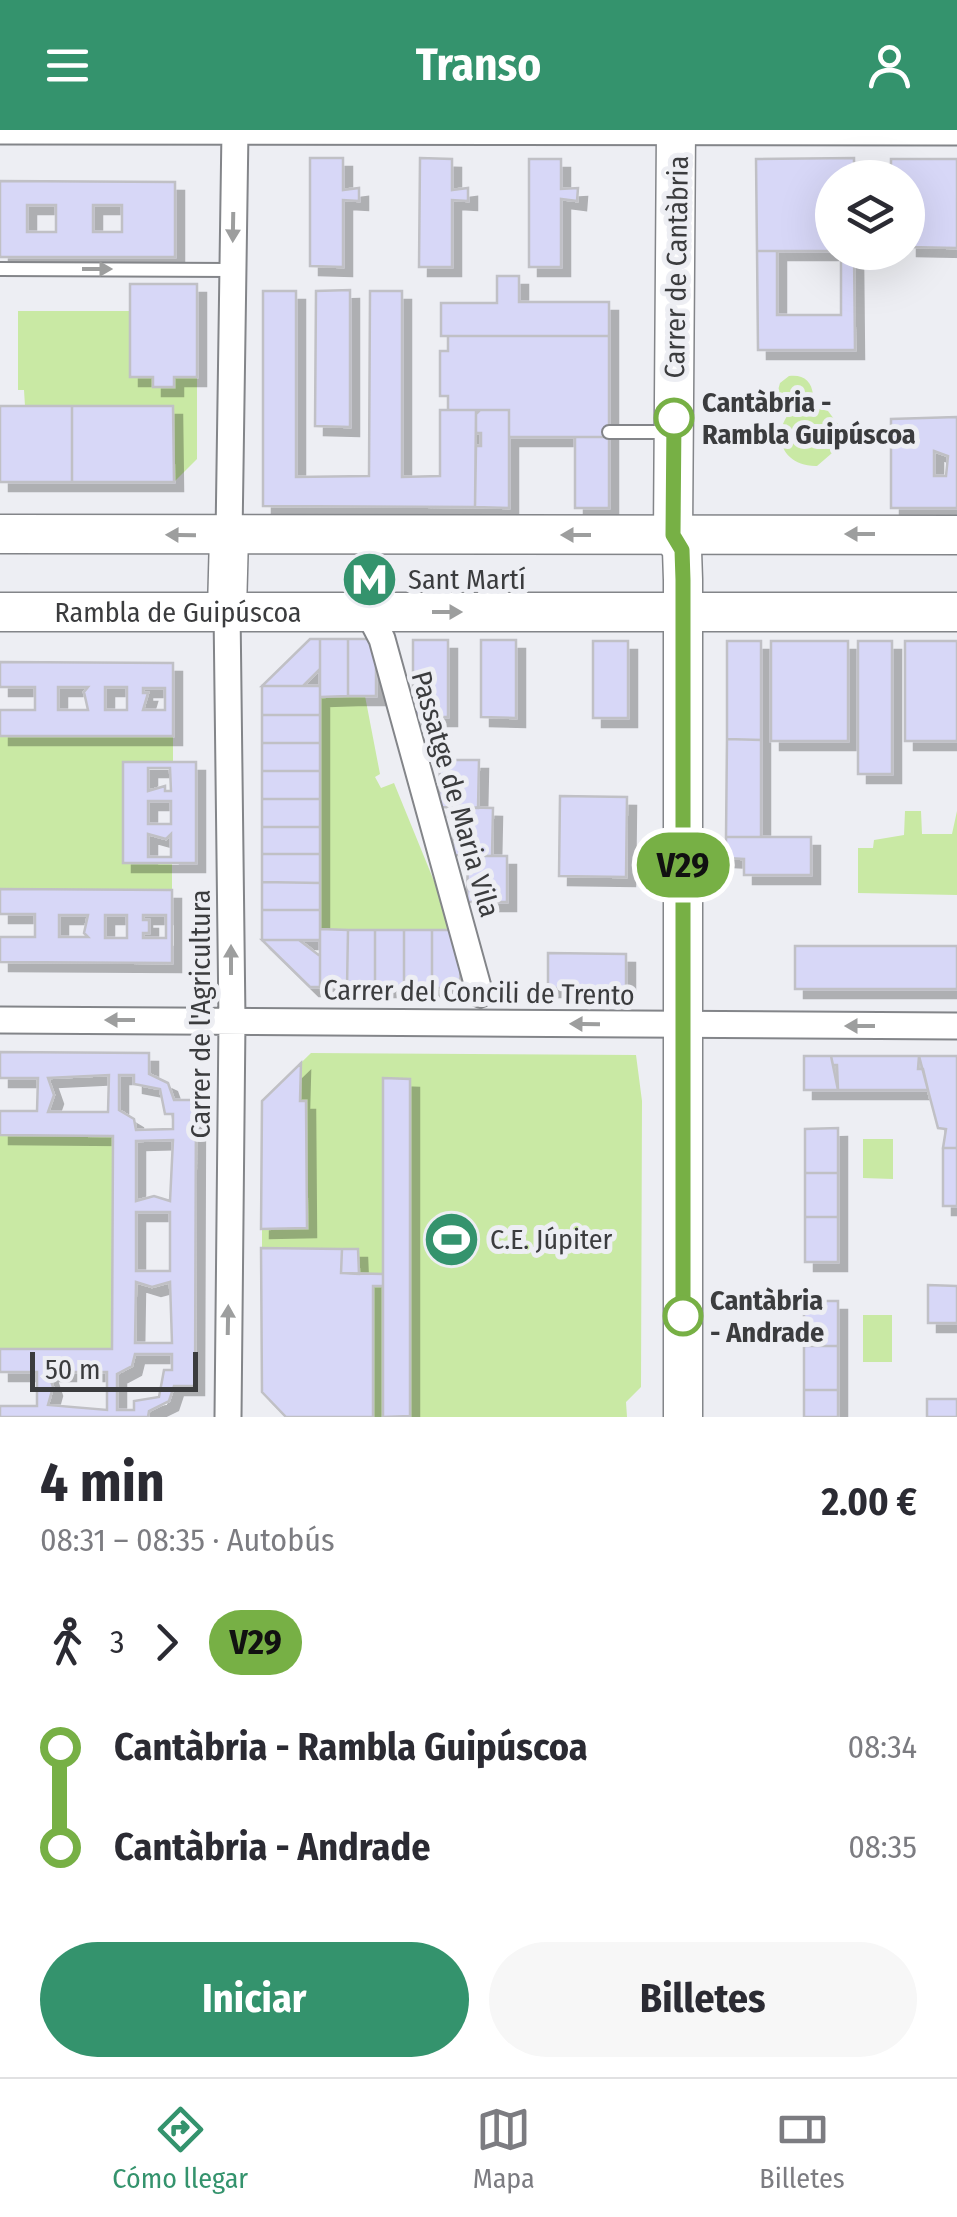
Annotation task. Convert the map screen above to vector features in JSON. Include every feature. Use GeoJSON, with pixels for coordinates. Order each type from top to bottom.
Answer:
{"type":"FeatureCollection","features":[{"type":"Feature","properties":{"kind":"street"},"geometry":{"type":"LineString","coordinates":[[0,131],[957,132]]}},
{"type":"Feature","properties":{"kind":"street"},"geometry":{"type":"LineString","coordinates":[[226,610],[235,131]]}},
{"type":"Feature","properties":{"kind":"street","name":"Carrer de Cantàbria"},"geometry":{"type":"LineString","coordinates":[[677,132],[673,535],[682,550],[683,611],[682,1417]]}},
{"type":"Feature","properties":{"kind":"street"},"geometry":{"type":"LineString","coordinates":[[0,534],[957,534]]}},
{"type":"Feature","properties":{"kind":"street","name":"Carrer de l'Agricultura"},"geometry":{"type":"LineString","coordinates":[[226,610],[232,1020],[228,1417]]}},
{"type":"Feature","properties":{"kind":"street","name":"Rambla de Guipúscoa"},"geometry":{"type":"LineString","coordinates":[[0,612],[957,612]]}},
{"type":"Feature","properties":{"kind":"street","name":"Passatge de Maria Vila"},"geometry":{"type":"LineString","coordinates":[[368,612],[382,640],[480,994]]}},
{"type":"Feature","properties":{"kind":"street","name":"Carrer del Concili de Trento"},"geometry":{"type":"LineString","coordinates":[[0,1020],[957,1026]]}},
{"type":"Feature","properties":{"kind":"lane"},"geometry":{"type":"LineString","coordinates":[[0,269],[232,270]]}},
{"type":"Feature","properties":{"kind":"lane"},"geometry":{"type":"LineString","coordinates":[[609,432],[674,432]]}},
{"type":"Feature","properties":{"kind":"green space"},"geometry":{"type":"Polygon","coordinates":[[[18,311],[130,311],[130,377],[153,377],[153,387],[174,387],[174,377],[197,377],[197,459],[174,482],[172,407],[25,406],[24,390],[18,390],[18,311]]]}},
{"type":"Feature","properties":{"kind":"green space"},"geometry":{"type":"Polygon","coordinates":[[[789,376],[806,380],[813,395],[808,406],[828,411],[840,427],[839,447],[817,466],[796,462],[781,440],[790,412],[777,394],[780,383],[789,376]]]}},
{"type":"Feature","properties":{"kind":"green space"},"geometry":{"type":"Polygon","coordinates":[[[365,696],[380,774],[375,777],[381,788],[394,783],[454,930],[320,929],[320,697],[365,696]]]}},
{"type":"Feature","properties":{"kind":"green space"},"geometry":{"type":"Polygon","coordinates":[[[0,736],[173,736],[173,762],[123,762],[123,862],[172,863],[172,890],[0,889],[0,736]]]}},
{"type":"Feature","properties":{"kind":"green space"},"geometry":{"type":"Polygon","coordinates":[[[905,811],[921,811],[922,834],[952,834],[957,811],[957,895],[858,893],[858,848],[873,848],[874,840],[904,835],[905,811]]]}},
{"type":"Feature","properties":{"kind":"green space","name":"C.E. Júpiter"},"geometry":{"type":"Polygon","coordinates":[[[311,1053],[636,1055],[642,1101],[641,1387],[626,1402],[627,1417],[286,1417],[262,1392],[262,1101],[311,1053]]]}},
{"type":"Feature","properties":{"kind":"green space"},"geometry":{"type":"Polygon","coordinates":[[[0,1135],[113,1136],[112,1349],[0,1349],[0,1135]]]}},
{"type":"Feature","properties":{"kind":"green space"},"geometry":{"type":"Polygon","coordinates":[[[863,1139],[893,1139],[893,1179],[863,1178],[863,1139]]]}},
{"type":"Feature","properties":{"kind":"green space"},"geometry":{"type":"Polygon","coordinates":[[[863,1315],[892,1315],[892,1362],[863,1362],[863,1315]]]}},
{"type":"Feature","properties":{"kind":"building"},"geometry":{"type":"Polygon","coordinates":[[[310,158],[343,158],[343,190],[359,188],[359,201],[343,200],[343,267],[310,266],[310,158]]]}},
{"type":"Feature","properties":{"kind":"building"},"geometry":{"type":"Polygon","coordinates":[[[420,158],[452,159],[452,190],[468,188],[468,201],[452,200],[452,267],[419,267],[420,158]]]}},
{"type":"Feature","properties":{"kind":"building"},"geometry":{"type":"Polygon","coordinates":[[[854,158],[815,160],[815,251],[757,251],[756,159],[854,158]]]}},
{"type":"Feature","properties":{"kind":"building"},"geometry":{"type":"Polygon","coordinates":[[[529,159],[561,159],[561,189],[578,188],[577,201],[561,199],[561,267],[529,267],[529,159]]]}},
{"type":"Feature","properties":{"kind":"building"},"geometry":{"type":"Polygon","coordinates":[[[957,159],[957,248],[925,247],[925,160],[891,160],[957,159]]]}},
{"type":"Feature","properties":{"kind":"building"},"geometry":{"type":"Polygon","coordinates":[[[0,181],[175,182],[175,257],[0,257],[0,181]],[[27,205],[27,232],[56,232],[56,205],[27,205]],[[93,205],[93,232],[122,232],[122,205],[93,205]]]}},
{"type":"Feature","properties":{"kind":"building"},"geometry":{"type":"Polygon","coordinates":[[[757,251],[777,251],[777,315],[841,315],[841,270],[854,270],[855,350],[758,350],[757,251]]]}},
{"type":"Feature","properties":{"kind":"building"},"geometry":{"type":"Polygon","coordinates":[[[497,276],[519,276],[519,302],[609,302],[609,336],[441,336],[441,303],[497,303],[497,276]]]}},
{"type":"Feature","properties":{"kind":"building"},"geometry":{"type":"Polygon","coordinates":[[[130,284],[197,284],[197,377],[174,377],[174,387],[153,387],[153,377],[130,377],[130,284]]]}},
{"type":"Feature","properties":{"kind":"building"},"geometry":{"type":"Polygon","coordinates":[[[350,290],[350,427],[315,426],[316,291],[350,290]]]}},
{"type":"Feature","properties":{"kind":"building"},"geometry":{"type":"Polygon","coordinates":[[[263,291],[296,291],[296,477],[369,476],[370,291],[402,291],[402,477],[440,476],[440,410],[476,410],[475,507],[263,506],[263,291]]]}},
{"type":"Feature","properties":{"kind":"building"},"geometry":{"type":"Polygon","coordinates":[[[448,336],[609,336],[609,437],[509,437],[509,410],[448,410],[448,396],[440,396],[440,351],[448,351],[448,336]]]}},
{"type":"Feature","properties":{"kind":"building"},"geometry":{"type":"Polygon","coordinates":[[[0,406],[72,406],[72,482],[0,482],[0,406]]]}},
{"type":"Feature","properties":{"kind":"building"},"geometry":{"type":"Polygon","coordinates":[[[72,406],[173,406],[174,482],[72,482],[72,406]]]}},
{"type":"Feature","properties":{"kind":"building"},"geometry":{"type":"Polygon","coordinates":[[[480,410],[509,410],[509,508],[475,507],[476,446],[481,446],[476,414],[480,410]]]}},
{"type":"Feature","properties":{"kind":"building"},"geometry":{"type":"Polygon","coordinates":[[[957,417],[957,508],[891,508],[891,419],[957,417]],[[934,451],[934,476],[946,476],[948,456],[934,451]]]}},
{"type":"Feature","properties":{"kind":"building"},"geometry":{"type":"Polygon","coordinates":[[[575,437],[609,437],[609,508],[575,508],[575,437]]]}},
{"type":"Feature","properties":{"kind":"building"},"geometry":{"type":"Polygon","coordinates":[[[310,639],[320,639],[320,669],[303,686],[262,686],[310,639]]]}},
{"type":"Feature","properties":{"kind":"building"},"geometry":{"type":"Polygon","coordinates":[[[320,639],[348,639],[348,696],[320,697],[320,639]]]}},
{"type":"Feature","properties":{"kind":"building"},"geometry":{"type":"Polygon","coordinates":[[[348,639],[376,639],[376,696],[348,696],[348,639]]]}},
{"type":"Feature","properties":{"kind":"building"},"geometry":{"type":"Polygon","coordinates":[[[413,640],[448,640],[448,717],[413,717],[413,640]]]}},
{"type":"Feature","properties":{"kind":"building"},"geometry":{"type":"Polygon","coordinates":[[[481,640],[516,640],[516,718],[481,717],[481,640]]]}},
{"type":"Feature","properties":{"kind":"building"},"geometry":{"type":"Polygon","coordinates":[[[593,641],[628,641],[628,718],[593,718],[593,641]]]}},
{"type":"Feature","properties":{"kind":"building"},"geometry":{"type":"Polygon","coordinates":[[[727,641],[761,641],[761,740],[727,739],[727,641]]]}},
{"type":"Feature","properties":{"kind":"building"},"geometry":{"type":"Polygon","coordinates":[[[771,641],[848,641],[848,741],[771,741],[771,641]]]}},
{"type":"Feature","properties":{"kind":"building"},"geometry":{"type":"Polygon","coordinates":[[[858,641],[892,641],[892,774],[858,774],[858,641]]]}},
{"type":"Feature","properties":{"kind":"building"},"geometry":{"type":"Polygon","coordinates":[[[905,641],[957,641],[957,741],[905,741],[905,641]]]}},
{"type":"Feature","properties":{"kind":"building"},"geometry":{"type":"Polygon","coordinates":[[[0,662],[173,663],[173,736],[0,736],[0,710],[35,710],[35,687],[0,687],[0,662]],[[58,687],[58,710],[88,710],[84,692],[88,687],[58,687]],[[105,687],[105,710],[127,710],[127,687],[105,687]],[[143,688],[143,693],[148,693],[143,710],[165,710],[165,688],[143,688]]]}},
{"type":"Feature","properties":{"kind":"building"},"geometry":{"type":"Polygon","coordinates":[[[262,686],[320,686],[320,715],[262,715],[262,686]]]}},
{"type":"Feature","properties":{"kind":"building"},"geometry":{"type":"Polygon","coordinates":[[[262,715],[320,715],[320,743],[262,743],[262,715]]]}},
{"type":"Feature","properties":{"kind":"building"},"geometry":{"type":"Polygon","coordinates":[[[727,739],[761,740],[761,837],[726,837],[727,739]]]}},
{"type":"Feature","properties":{"kind":"building"},"geometry":{"type":"Polygon","coordinates":[[[262,743],[320,743],[320,771],[262,771],[262,743]]]}},
{"type":"Feature","properties":{"kind":"building"},"geometry":{"type":"Polygon","coordinates":[[[440,760],[479,760],[478,808],[439,807],[440,760]]]}},
{"type":"Feature","properties":{"kind":"building"},"geometry":{"type":"Polygon","coordinates":[[[123,762],[196,762],[196,863],[123,863],[123,762]],[[148,768],[148,791],[165,786],[165,791],[171,791],[170,768],[148,768]],[[148,801],[148,824],[171,824],[171,801],[148,801]],[[148,834],[148,857],[171,857],[171,834],[166,839],[148,834]]]}},
{"type":"Feature","properties":{"kind":"building"},"geometry":{"type":"Polygon","coordinates":[[[262,771],[320,771],[320,799],[262,799],[262,771]]]}},
{"type":"Feature","properties":{"kind":"building"},"geometry":{"type":"Polygon","coordinates":[[[560,796],[627,797],[626,877],[559,876],[560,796]]]}},
{"type":"Feature","properties":{"kind":"building"},"geometry":{"type":"Polygon","coordinates":[[[262,799],[320,799],[320,827],[262,827],[262,799]]]}},
{"type":"Feature","properties":{"kind":"building"},"geometry":{"type":"Polygon","coordinates":[[[454,807],[493,808],[492,856],[453,855],[454,807]]]}},
{"type":"Feature","properties":{"kind":"building"},"geometry":{"type":"Polygon","coordinates":[[[262,827],[320,827],[320,854],[262,854],[262,827]]]}},
{"type":"Feature","properties":{"kind":"building"},"geometry":{"type":"Polygon","coordinates":[[[726,837],[811,837],[811,875],[744,875],[744,859],[726,858],[726,837]]]}},
{"type":"Feature","properties":{"kind":"building"},"geometry":{"type":"Polygon","coordinates":[[[262,854],[320,854],[320,883],[262,882],[262,854]]]}},
{"type":"Feature","properties":{"kind":"building"},"geometry":{"type":"Polygon","coordinates":[[[468,856],[507,856],[507,902],[467,902],[468,856]]]}},
{"type":"Feature","properties":{"kind":"building"},"geometry":{"type":"Polygon","coordinates":[[[262,882],[320,883],[320,910],[262,910],[262,882]]]}},
{"type":"Feature","properties":{"kind":"building"},"geometry":{"type":"Polygon","coordinates":[[[0,889],[172,890],[172,963],[0,962],[0,937],[35,937],[35,914],[0,914],[0,889]],[[59,915],[59,937],[88,937],[84,933],[88,915],[59,915]],[[105,915],[105,938],[127,938],[127,915],[105,915]],[[143,915],[143,920],[149,920],[149,933],[143,933],[143,938],[166,938],[166,915],[143,915]]]}},
{"type":"Feature","properties":{"kind":"building"},"geometry":{"type":"Polygon","coordinates":[[[262,910],[320,910],[320,940],[262,940],[262,910]]]}},
{"type":"Feature","properties":{"kind":"building"},"geometry":{"type":"Polygon","coordinates":[[[320,929],[348,930],[347,988],[320,987],[320,929]]]}},
{"type":"Feature","properties":{"kind":"building"},"geometry":{"type":"Polygon","coordinates":[[[348,930],[375,930],[375,988],[347,988],[348,930]]]}},
{"type":"Feature","properties":{"kind":"building"},"geometry":{"type":"Polygon","coordinates":[[[375,930],[404,930],[404,988],[375,988],[375,930]]]}},
{"type":"Feature","properties":{"kind":"building"},"geometry":{"type":"Polygon","coordinates":[[[404,930],[432,930],[432,988],[404,988],[404,930]]]}},
{"type":"Feature","properties":{"kind":"building"},"geometry":{"type":"Polygon","coordinates":[[[432,930],[461,930],[460,988],[432,988],[432,930]]]}},
{"type":"Feature","properties":{"kind":"building"},"geometry":{"type":"Polygon","coordinates":[[[262,940],[299,940],[320,956],[320,987],[310,987],[262,940]]]}},
{"type":"Feature","properties":{"kind":"building"},"geometry":{"type":"Polygon","coordinates":[[[795,946],[957,946],[957,989],[795,989],[795,946]]]}},
{"type":"Feature","properties":{"kind":"building"},"geometry":{"type":"Polygon","coordinates":[[[548,953],[626,954],[626,988],[548,988],[548,953]]]}},
{"type":"Feature","properties":{"kind":"building"},"geometry":{"type":"Polygon","coordinates":[[[0,1052],[149,1053],[149,1074],[168,1083],[174,1100],[196,1100],[195,1386],[174,1386],[169,1401],[149,1411],[148,1417],[0,1417],[0,1406],[37,1406],[37,1372],[0,1372],[0,1349],[112,1349],[113,1136],[0,1135],[0,1111],[37,1111],[38,1078],[0,1078],[0,1052]],[[109,1075],[48,1078],[54,1095],[48,1112],[108,1112],[109,1075]],[[119,1075],[119,1110],[134,1119],[136,1130],[173,1129],[173,1114],[165,1114],[160,1089],[134,1084],[134,1075],[119,1075]],[[173,1140],[136,1141],[136,1201],[154,1196],[170,1201],[173,1140]],[[136,1212],[136,1271],[170,1271],[170,1212],[136,1212]],[[136,1282],[135,1343],[172,1343],[170,1282],[152,1287],[136,1282]],[[135,1354],[132,1366],[117,1374],[117,1410],[134,1410],[134,1401],[159,1397],[164,1370],[172,1370],[172,1354],[135,1354]],[[48,1372],[53,1387],[48,1405],[107,1410],[107,1372],[48,1372]]]}},
{"type":"Feature","properties":{"kind":"building"},"geometry":{"type":"Polygon","coordinates":[[[804,1056],[831,1056],[838,1090],[804,1090],[804,1056]]]}},
{"type":"Feature","properties":{"kind":"building"},"geometry":{"type":"Polygon","coordinates":[[[831,1056],[919,1056],[918,1069],[923,1069],[928,1090],[838,1090],[837,1065],[833,1065],[831,1056]]]}},
{"type":"Feature","properties":{"kind":"building"},"geometry":{"type":"Polygon","coordinates":[[[919,1056],[957,1056],[957,1148],[943,1148],[946,1129],[938,1128],[919,1056]]]}},
{"type":"Feature","properties":{"kind":"building"},"geometry":{"type":"Polygon","coordinates":[[[301,1063],[300,1101],[306,1101],[307,1228],[261,1229],[262,1101],[301,1063]]]}},
{"type":"Feature","properties":{"kind":"building"},"geometry":{"type":"Polygon","coordinates":[[[383,1078],[410,1079],[410,1416],[383,1417],[383,1078]]]}},
{"type":"Feature","properties":{"kind":"building"},"geometry":{"type":"Polygon","coordinates":[[[838,1128],[838,1173],[805,1173],[805,1129],[838,1128]]]}},
{"type":"Feature","properties":{"kind":"building"},"geometry":{"type":"Polygon","coordinates":[[[943,1148],[957,1148],[957,1206],[943,1206],[943,1148]]]}},
{"type":"Feature","properties":{"kind":"building"},"geometry":{"type":"Polygon","coordinates":[[[805,1173],[838,1173],[838,1217],[805,1217],[805,1173]]]}},
{"type":"Feature","properties":{"kind":"building"},"geometry":{"type":"Polygon","coordinates":[[[805,1217],[838,1217],[838,1262],[805,1262],[805,1217]]]}},
{"type":"Feature","properties":{"kind":"building"},"geometry":{"type":"Polygon","coordinates":[[[261,1248],[342,1249],[341,1273],[383,1274],[383,1286],[373,1286],[373,1417],[286,1417],[262,1392],[261,1248]]]}},
{"type":"Feature","properties":{"kind":"building"},"geometry":{"type":"Polygon","coordinates":[[[342,1249],[358,1249],[359,1274],[341,1273],[342,1249]]]}},
{"type":"Feature","properties":{"kind":"building"},"geometry":{"type":"Polygon","coordinates":[[[928,1285],[957,1286],[957,1323],[928,1323],[928,1285]]]}},
{"type":"Feature","properties":{"kind":"building"},"geometry":{"type":"Polygon","coordinates":[[[804,1301],[838,1301],[838,1346],[804,1346],[804,1301]]]}},
{"type":"Feature","properties":{"kind":"building"},"geometry":{"type":"Polygon","coordinates":[[[804,1346],[838,1346],[838,1390],[804,1390],[804,1346]]]}},
{"type":"Feature","properties":{"kind":"building"},"geometry":{"type":"Polygon","coordinates":[[[804,1390],[838,1390],[838,1417],[804,1417],[804,1390]]]}},
{"type":"Feature","properties":{"kind":"building"},"geometry":{"type":"Polygon","coordinates":[[[927,1399],[957,1399],[957,1417],[927,1417],[927,1399]]]}},
{"type":"Feature","properties":{"kind":"bus line","name":"V29"},"geometry":{"type":"LineString","coordinates":[[674,418],[673,535],[682,550],[683,580],[683,1316]]}},
{"type":"Feature","properties":{"kind":"place","name":"Cantàbria - Rambla Guipúscoa"},"geometry":{"type":"Point","coordinates":[674,418]}},
{"type":"Feature","properties":{"kind":"place","name":"Sant Martí"},"geometry":{"type":"Point","coordinates":[369,579]}},
{"type":"Feature","properties":{"kind":"place","name":"C.E. Júpiter"},"geometry":{"type":"Point","coordinates":[451,1239]}},
{"type":"Feature","properties":{"kind":"place","name":"Cantàbria - Andrade"},"geometry":{"type":"Point","coordinates":[683,1316]}}]}
